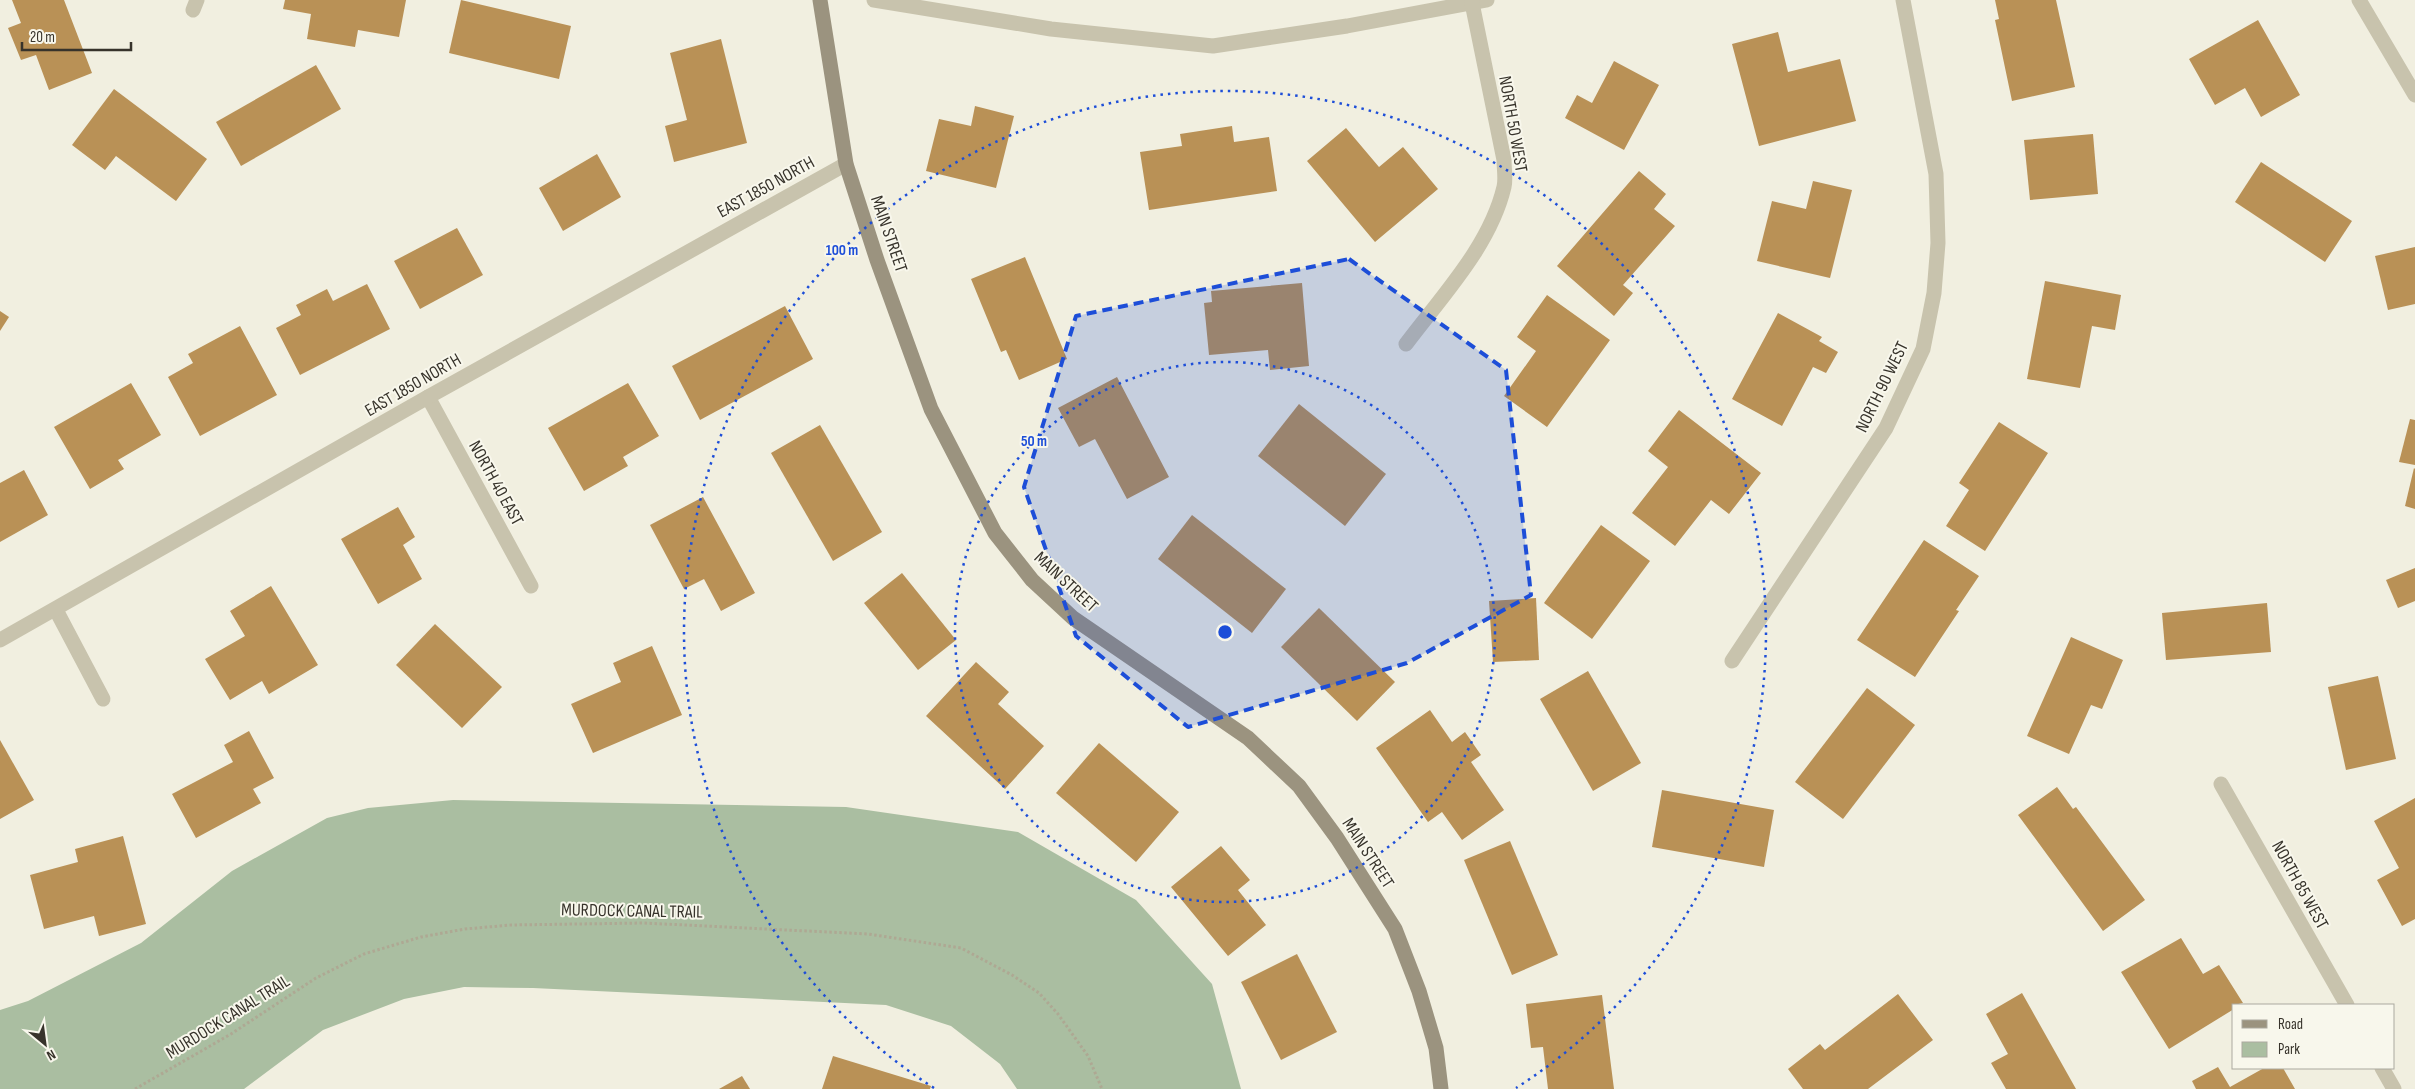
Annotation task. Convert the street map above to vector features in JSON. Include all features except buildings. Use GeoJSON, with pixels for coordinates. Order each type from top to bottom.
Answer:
{"type":"FeatureCollection","features":[{"type":"Feature","properties":{"kind":"street","name":"MAIN STREET"},"geometry":{"type":"LineString","coordinates":[[820,0],[846,164],[877,260],[931,409],[995,533],[1032,580],[1073,618],[1248,738],[1299,786],[1338,838],[1395,929],[1419,991],[1436,1048],[1441,1089]]}},
{"type":"Feature","properties":{"kind":"street"},"geometry":{"type":"LineString","coordinates":[[874,0],[1051,29],[1213,46],[1347,26],[1480,2]]}},
{"type":"Feature","properties":{"kind":"street","name":"NORTH 90 WEST"},"geometry":{"type":"LineString","coordinates":[[1732,661],[1886,428],[1923,349],[1934,293],[1937,251],[1936,174],[1903,0]]}},
{"type":"Feature","properties":{"kind":"street"},"geometry":{"type":"LineString","coordinates":[[2359,0],[2415,95]]}},
{"type":"Feature","properties":{"kind":"street","name":"NORTH 50 WEST"},"geometry":{"type":"LineString","coordinates":[[1406,344],[1474,253],[1495,216],[1504,185],[1504,160],[1480,2]]}},
{"type":"Feature","properties":{"kind":"street","name":"EAST 1850 NORTH"},"geometry":{"type":"LineString","coordinates":[[0,640],[56,610],[428,397],[846,164]]}},
{"type":"Feature","properties":{"kind":"street","name":"NORTH 40 EAST"},"geometry":{"type":"LineString","coordinates":[[428,397],[531,586]]}},
{"type":"Feature","properties":{"kind":"street"},"geometry":{"type":"LineString","coordinates":[[56,610],[103,699]]}},
{"type":"Feature","properties":{"kind":"street","name":"NORTH 85 WEST"},"geometry":{"type":"LineString","coordinates":[[2222,784],[2345,1004]]}},
{"type":"Feature","properties":{"kind":"street"},"geometry":{"type":"LineString","coordinates":[[2383,1069],[2394,1089]]}},
{"type":"Feature","properties":{"kind":"path","name":"MURDOCK CANAL TRAIL"},"geometry":{"type":"LineString","coordinates":[[135,1089],[231,1034],[316,978],[364,954],[421,937],[465,929],[511,925],[644,923],[868,934],[960,948],[1012,975],[1039,993],[1058,1014],[1088,1056],[1102,1089]]}},
{"type":"Feature","properties":{"kind":"highlighted area"},"geometry":{"type":"Polygon","coordinates":[[[1349,259],[1506,370],[1531,595],[1407,663],[1188,727],[1076,636],[1024,487],[1076,316],[1349,259]]]}},
{"type":"Feature","properties":{"kind":"green space"},"geometry":{"type":"Polygon","coordinates":[[[453,800],[846,807],[1018,832],[1136,900],[1212,984],[1241,1089],[1017,1089],[1000,1064],[951,1026],[886,1005],[533,988],[464,987],[404,999],[323,1030],[244,1089],[0,1089],[0,1010],[28,1001],[141,943],[232,871],[327,818],[368,808],[453,800]]]}}]}
